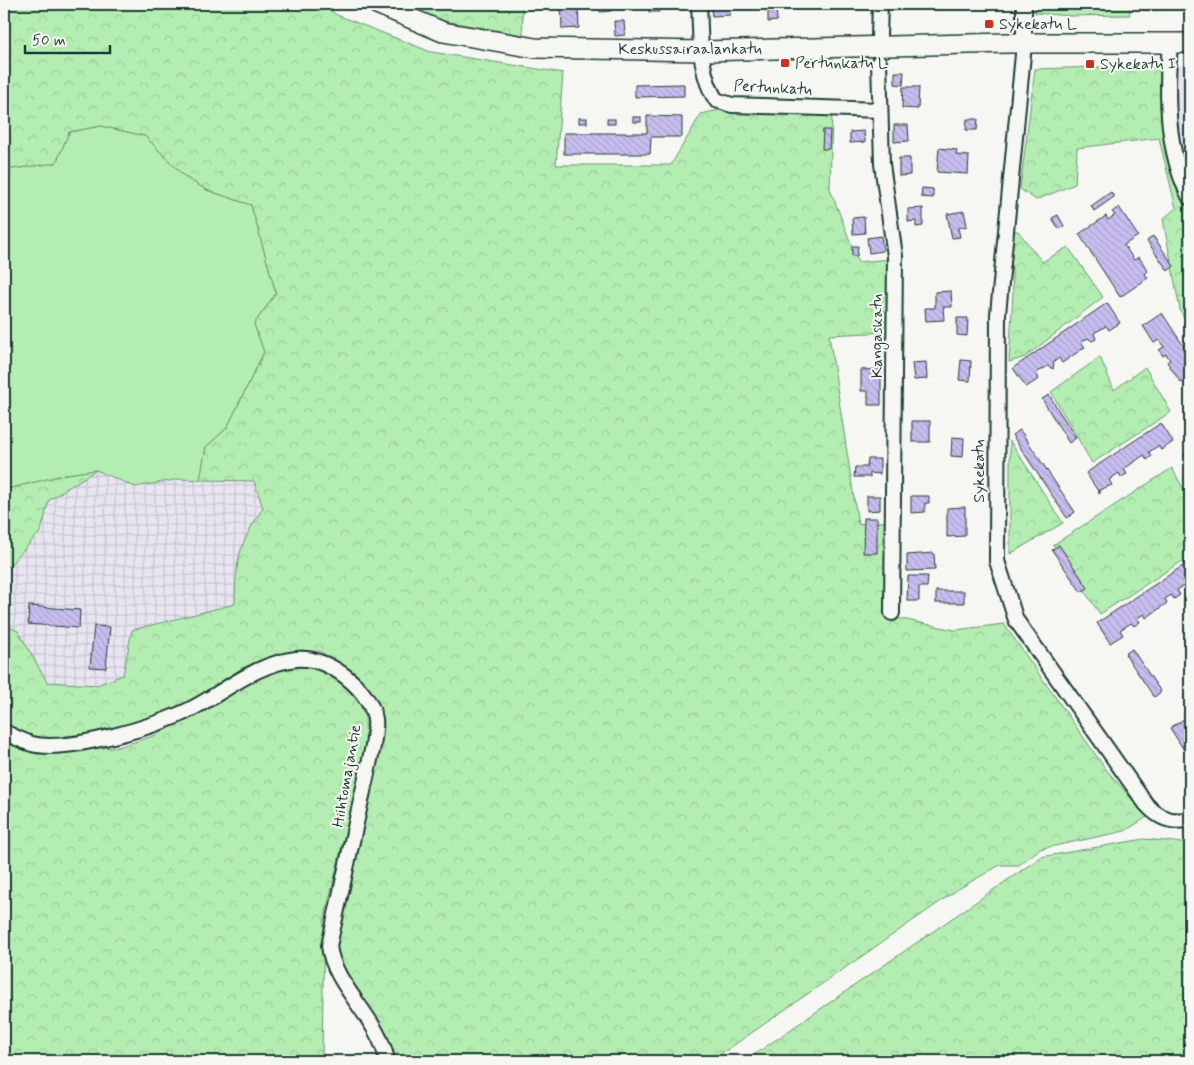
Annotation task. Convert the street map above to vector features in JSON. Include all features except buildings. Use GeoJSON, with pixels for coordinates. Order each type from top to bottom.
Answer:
{"type":"FeatureCollection","features":[{"type":"Feature","properties":{"kind":"street","name":"Keskussairaalankatu"},"geometry":{"type":"LineString","coordinates":[[377,4],[444,32],[535,48],[703,51],[1024,44],[1190,43]]}},
{"type":"Feature","properties":{"kind":"street","name":"Pertunkatu"},"geometry":{"type":"LineString","coordinates":[[699,4],[703,51],[702,64],[707,86],[716,100],[732,105],[880,110]]}},
{"type":"Feature","properties":{"kind":"street"},"geometry":{"type":"LineString","coordinates":[[879,36],[880,4]]}},
{"type":"Feature","properties":{"kind":"street","name":"Sykekatu"},"geometry":{"type":"LineString","coordinates":[[1024,4],[1024,44],[998,314],[997,561],[1003,586],[1016,620],[1146,804],[1154,813],[1168,820],[1178,822],[1190,820]]}},
{"type":"Feature","properties":{"kind":"street"},"geometry":{"type":"LineString","coordinates":[[1170,44],[1168,98],[1172,140],[1178,169],[1190,198]]}},
{"type":"Feature","properties":{"kind":"street","name":"Kangaskatu"},"geometry":{"type":"LineString","coordinates":[[879,62],[882,164],[895,256],[892,613]]}},
{"type":"Feature","properties":{"kind":"street","name":"Hiihtomajantie"},"geometry":{"type":"LineString","coordinates":[[4,732],[33,744],[65,744],[93,740],[166,720],[190,710],[238,680],[263,668],[297,658],[319,661],[348,678],[361,691],[375,720],[373,746],[329,946],[334,964],[373,1028],[387,1061]]}},
{"type":"Feature","properties":{"kind":"shaded area"},"geometry":{"type":"Polygon","coordinates":[[[1163,65],[1190,65],[1190,214],[1171,164],[1163,65]]]}},
{"type":"Feature","properties":{"kind":"shaded area"},"geometry":{"type":"Polygon","coordinates":[[[96,470],[135,487],[180,479],[254,481],[263,508],[236,569],[235,604],[132,630],[123,675],[97,685],[47,682],[18,631],[4,624],[4,565],[8,567],[41,531],[49,500],[96,470]]]}},
{"type":"Feature","properties":{"kind":"green space"},"geometry":{"type":"Polygon","coordinates":[[[4,4],[321,4],[337,15],[431,52],[563,73],[556,165],[671,165],[701,114],[728,108],[832,114],[830,189],[858,262],[890,259],[889,332],[829,335],[858,524],[889,521],[892,617],[955,630],[1004,624],[1105,768],[1147,817],[1125,831],[1040,849],[1019,865],[1000,865],[960,888],[711,1061],[393,1061],[386,1040],[337,956],[337,922],[382,720],[370,689],[355,673],[321,652],[302,650],[242,668],[195,700],[155,717],[65,741],[34,741],[4,728],[4,624],[18,631],[47,682],[97,685],[123,675],[132,630],[235,604],[236,575],[240,553],[248,533],[263,508],[254,481],[200,480],[206,447],[227,428],[264,352],[254,324],[276,293],[251,205],[207,190],[185,177],[145,136],[101,126],[69,132],[56,163],[4,170],[4,4]]]}},
{"type":"Feature","properties":{"kind":"green space"},"geometry":{"type":"Polygon","coordinates":[[[396,4],[522,4],[523,35],[444,21],[396,4]]]}},
{"type":"Feature","properties":{"kind":"green space"},"geometry":{"type":"Polygon","coordinates":[[[1035,4],[1129,4],[1130,15],[1069,16],[1035,13],[1035,4]]]}},
{"type":"Feature","properties":{"kind":"green space"},"geometry":{"type":"Polygon","coordinates":[[[1163,65],[1171,164],[1190,214],[1190,330],[1180,310],[1163,219],[1176,208],[1159,138],[1077,148],[1075,184],[1036,200],[1020,189],[1035,69],[1163,65]]]}},
{"type":"Feature","properties":{"kind":"green space"},"geometry":{"type":"Polygon","coordinates":[[[101,126],[145,136],[185,177],[207,190],[251,205],[276,293],[254,324],[264,352],[227,428],[206,447],[200,480],[180,479],[135,487],[96,470],[67,474],[4,490],[4,170],[56,163],[69,132],[101,126]]]}},
{"type":"Feature","properties":{"kind":"green space"},"geometry":{"type":"Polygon","coordinates":[[[1010,231],[1018,231],[1042,262],[1068,247],[1103,297],[1025,357],[1009,362],[1013,293],[1010,231]]]}},
{"type":"Feature","properties":{"kind":"green space"},"geometry":{"type":"Polygon","coordinates":[[[1100,357],[1114,390],[1145,367],[1171,412],[1092,463],[1051,392],[1100,357]]]}},
{"type":"Feature","properties":{"kind":"green space"},"geometry":{"type":"Polygon","coordinates":[[[1010,441],[1063,523],[1010,554],[1010,441]]]}},
{"type":"Feature","properties":{"kind":"green space"},"geometry":{"type":"Polygon","coordinates":[[[1172,468],[1190,501],[1190,556],[1100,614],[1053,545],[1172,468]]]}},
{"type":"Feature","properties":{"kind":"green space"},"geometry":{"type":"Polygon","coordinates":[[[96,470],[49,500],[41,531],[8,567],[4,565],[4,490],[67,474],[96,470]]]}},
{"type":"Feature","properties":{"kind":"green space"},"geometry":{"type":"Polygon","coordinates":[[[280,667],[313,667],[335,677],[357,696],[365,718],[366,746],[324,921],[322,1061],[8,1061],[4,1056],[4,738],[115,748],[156,735],[280,667]]]}},
{"type":"Feature","properties":{"kind":"green space"},"geometry":{"type":"Polygon","coordinates":[[[1144,839],[1190,845],[1190,1061],[745,1061],[1041,857],[1144,839]]]}},
{"type":"Feature","properties":{"kind":"place","name":"Sykekatu L"},"geometry":{"type":"Point","coordinates":[989,24]}},
{"type":"Feature","properties":{"kind":"place","name":"Pertunkatu L"},"geometry":{"type":"Point","coordinates":[785,63]}},
{"type":"Feature","properties":{"kind":"place","name":"Sykekatu I"},"geometry":{"type":"Point","coordinates":[1090,64]}}]}
